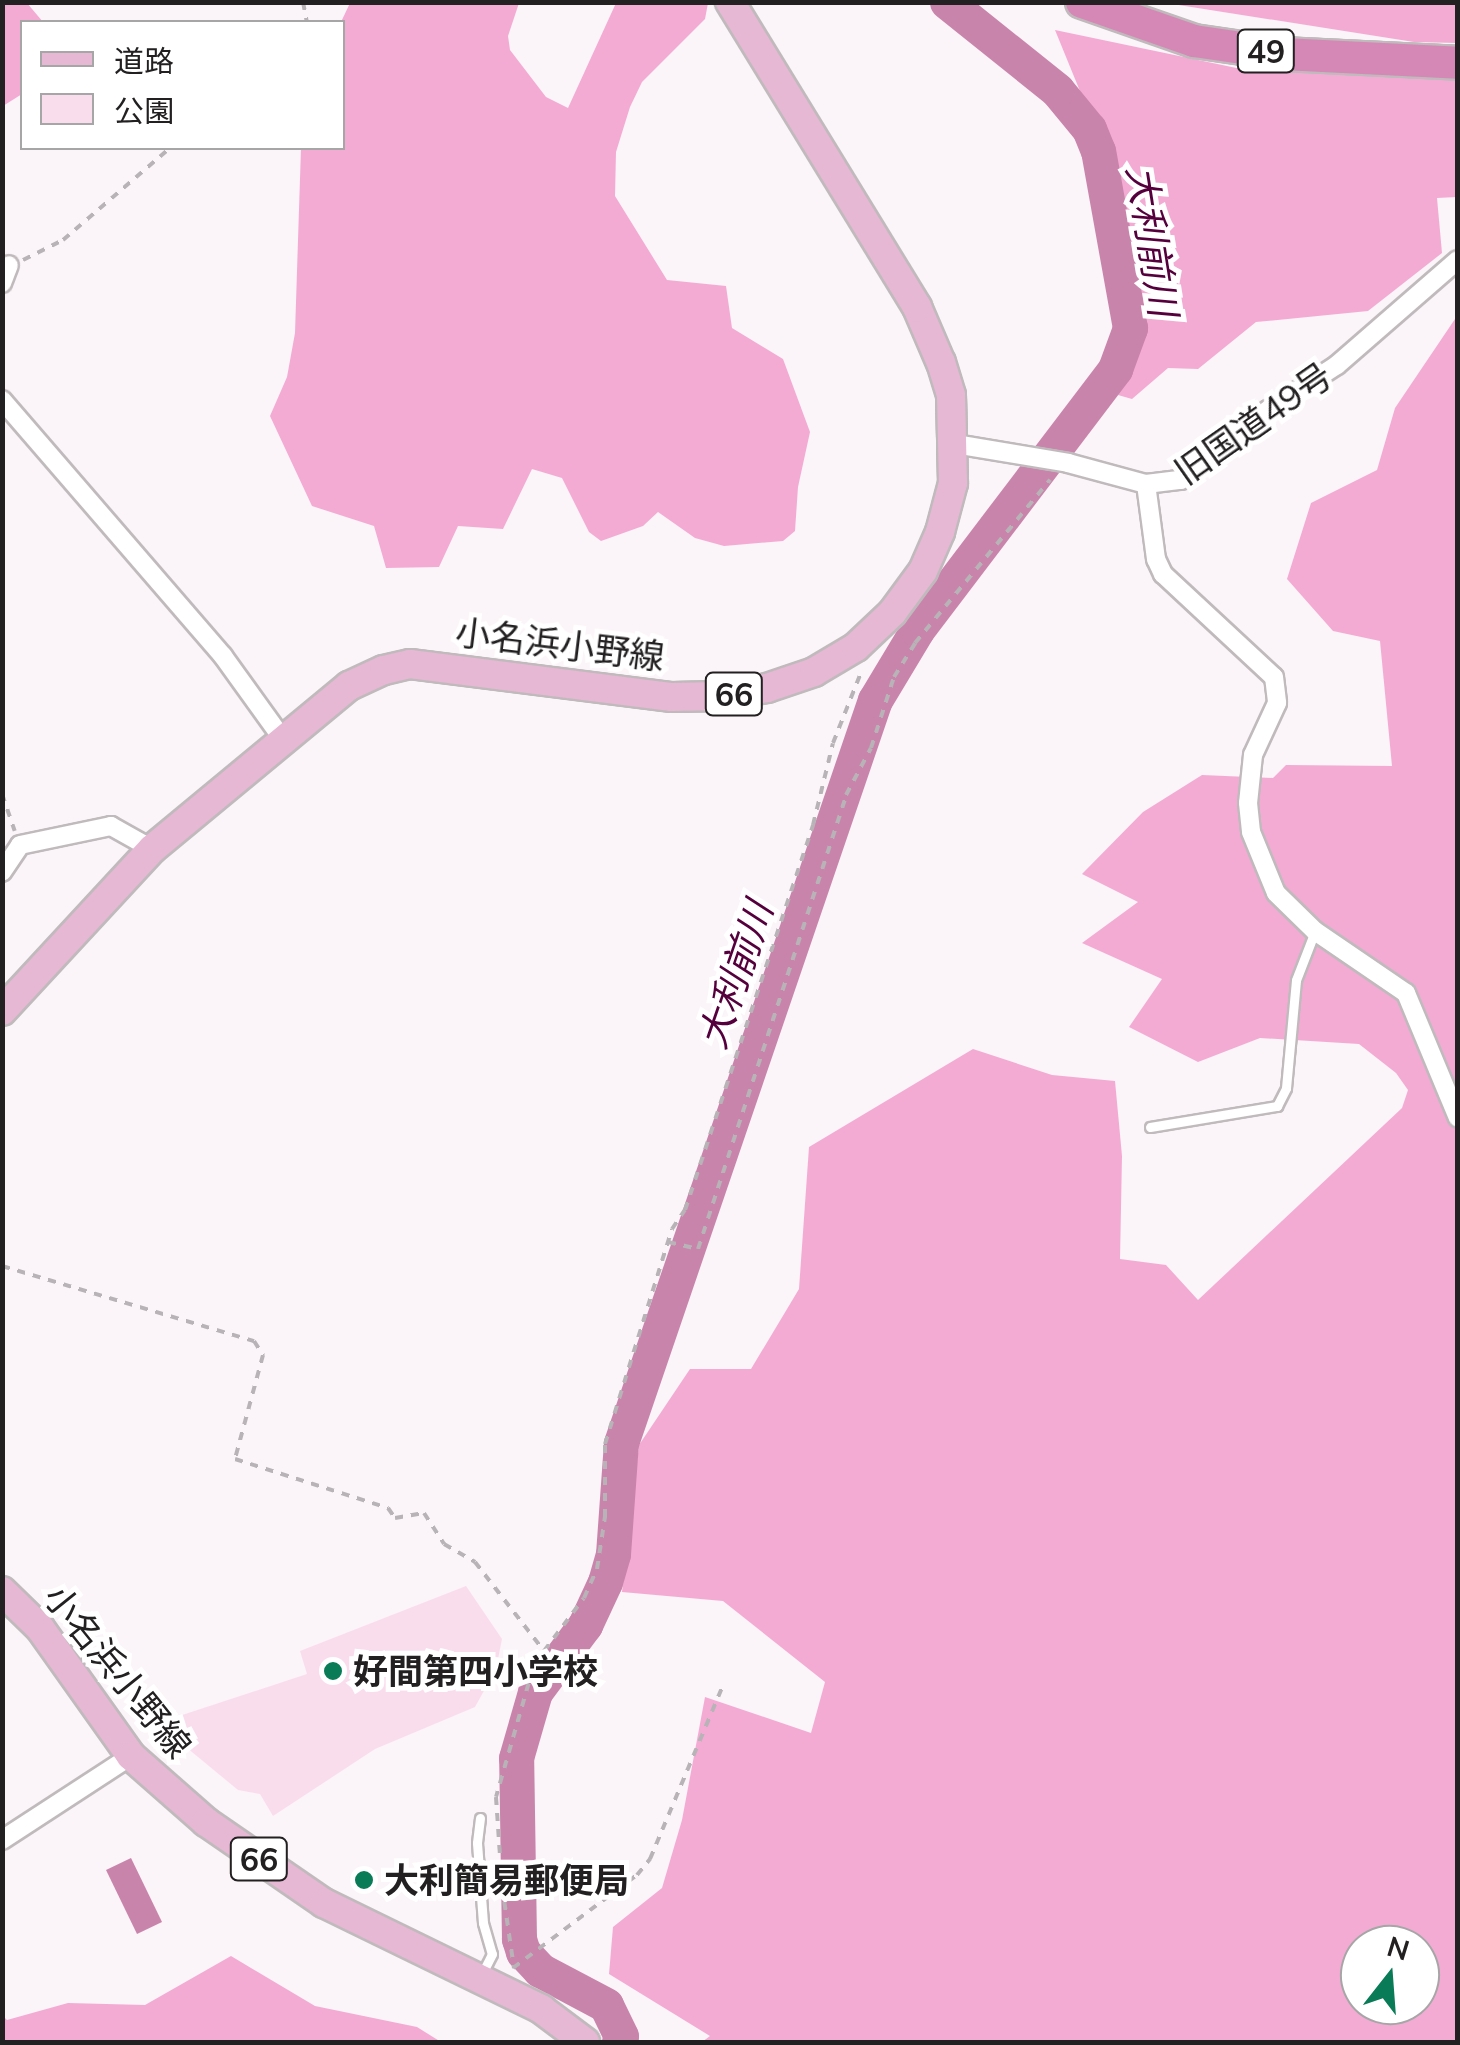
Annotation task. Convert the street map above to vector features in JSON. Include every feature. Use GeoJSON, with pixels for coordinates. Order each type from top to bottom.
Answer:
{"type":"FeatureCollection","features":[{"type":"Feature","properties":{"kind":"highway","name":"49"},"geometry":{"type":"LineString","coordinates":[[1082,2],[1194,40],[1283,54],[1458,63]]}},
{"type":"Feature","properties":{"kind":"main road","name":"小名浜小野線"},"geometry":{"type":"LineString","coordinates":[[2,1011],[152,849],[349,686],[384,670],[410,664],[672,696],[722,696],[767,688],[814,672],[856,647],[892,613],[923,571],[940,532],[953,484],[951,395],[916,308],[730,2]]}},
{"type":"Feature","properties":{"kind":"main road","name":"小名浜小野線"},"geometry":{"type":"LineString","coordinates":[[2,1591],[40,1628],[132,1756],[206,1822],[324,1903],[541,2009],[585,2042]]}},
{"type":"Feature","properties":{"kind":"street","name":"旧国道49号"},"geometry":{"type":"LineString","coordinates":[[955,444],[1027,459],[1064,462],[1146,484],[1181,480],[1268,410],[1338,365],[1458,260]]}},
{"type":"Feature","properties":{"kind":"street"},"geometry":{"type":"LineString","coordinates":[[2,400],[223,656],[282,738]]}},
{"type":"Feature","properties":{"kind":"street"},"geometry":{"type":"LineString","coordinates":[[1146,484],[1156,559],[1162,574],[1274,678],[1277,703],[1250,766],[1251,832],[1276,893],[1315,931],[1406,993],[1458,1118]]}},
{"type":"Feature","properties":{"kind":"street"},"geometry":{"type":"LineString","coordinates":[[2,872],[20,845],[111,826],[152,849]]}},
{"type":"Feature","properties":{"kind":"street"},"geometry":{"type":"LineString","coordinates":[[2,1840],[132,1756]]}},
{"type":"Feature","properties":{"kind":"lane"},"geometry":{"type":"LineString","coordinates":[[1150,1127],[1277,1106],[1286,1088],[1296,980],[1315,931]]}},
{"type":"Feature","properties":{"kind":"lane"},"geometry":{"type":"LineString","coordinates":[[479,1978],[492,1954],[483,1923],[480,1818]]}},
{"type":"Feature","properties":{"kind":"path"},"geometry":{"type":"LineString","coordinates":[[6,274],[64,240],[168,150]]}},
{"type":"Feature","properties":{"kind":"path"},"geometry":{"type":"LineString","coordinates":[[671,1243],[694,1250],[704,1234],[706,1214],[846,795],[871,748],[894,677],[915,644],[1064,462]]}},
{"type":"Feature","properties":{"kind":"path"},"geometry":{"type":"LineString","coordinates":[[722,1688],[650,1859],[637,1875],[517,1965],[502,1886],[496,1797],[533,1668],[584,1598],[597,1569],[605,1516],[605,1444],[813,825],[832,743],[861,678],[863,663],[856,647]]}},
{"type":"Feature","properties":{"kind":"path"},"geometry":{"type":"LineString","coordinates":[[2,794],[20,845]]}},
{"type":"Feature","properties":{"kind":"path"},"geometry":{"type":"LineString","coordinates":[[2,1266],[254,1341],[263,1355],[235,1459],[388,1508],[395,1518],[424,1513],[444,1544],[476,1562],[544,1651]]}},
{"type":"Feature","properties":{"kind":"green space"},"geometry":{"type":"Polygon","coordinates":[[[466,1586],[502,1639],[496,1669],[475,1707],[375,1749],[273,1816],[260,1794],[238,1790],[175,1738],[170,1719],[307,1674],[300,1651],[466,1586]]]}},
{"type":"Feature","properties":{"kind":"shaded area"},"geometry":{"type":"Polygon","coordinates":[[[3,2],[27,3],[41,20],[20,20],[20,95],[3,106],[3,2]]]}},
{"type":"Feature","properties":{"kind":"shaded area"},"geometry":{"type":"Polygon","coordinates":[[[350,3],[519,3],[508,36],[510,50],[546,97],[568,108],[616,3],[708,3],[705,19],[642,82],[616,152],[615,196],[667,280],[726,286],[732,328],[783,359],[810,432],[798,487],[795,531],[783,541],[724,546],[695,538],[658,512],[643,526],[601,541],[589,532],[562,478],[532,469],[503,529],[458,526],[439,567],[386,568],[374,526],[312,506],[270,416],[287,377],[295,333],[301,150],[345,150],[345,20],[342,20],[350,3]]]}},
{"type":"Feature","properties":{"kind":"shaded area"},"geometry":{"type":"Polygon","coordinates":[[[1166,3],[1457,3],[1457,43],[1414,42],[1166,3]]]}},
{"type":"Feature","properties":{"kind":"shaded area"},"geometry":{"type":"Polygon","coordinates":[[[1055,30],[1246,70],[1457,77],[1457,197],[1437,198],[1442,253],[1368,311],[1256,322],[1198,369],[1168,368],[1132,399],[1118,395],[1131,352],[1134,275],[1111,167],[1055,30]]]}},
{"type":"Feature","properties":{"kind":"shaded area"},"geometry":{"type":"Polygon","coordinates":[[[1457,316],[1457,2042],[702,2042],[710,2036],[609,1974],[613,1927],[662,1888],[682,1820],[705,1697],[811,1733],[825,1682],[723,1601],[622,1592],[639,1445],[690,1369],[751,1369],[799,1289],[809,1147],[973,1049],[1052,1075],[1115,1081],[1122,1156],[1120,1259],[1166,1265],[1198,1300],[1402,1108],[1408,1090],[1396,1073],[1359,1044],[1260,1038],[1198,1062],[1129,1027],[1162,979],[1082,943],[1138,902],[1082,874],[1143,812],[1202,775],[1273,778],[1286,765],[1392,766],[1380,641],[1333,631],[1287,579],[1311,503],[1377,470],[1395,408],[1457,316]]]}},
{"type":"Feature","properties":{"kind":"shaded area"},"geometry":{"type":"Polygon","coordinates":[[[131,1858],[162,1922],[137,1934],[106,1870],[131,1858]]]}},
{"type":"Feature","properties":{"kind":"shaded area"},"geometry":{"type":"Polygon","coordinates":[[[231,1956],[315,2006],[417,2027],[441,2042],[3,2042],[3,2016],[7,2020],[68,2003],[145,2005],[231,1956]]]}},
{"type":"Feature","properties":{"kind":"waterway","name":"大利前川"},"geometry":{"type":"LineString","coordinates":[[619,2042],[621,2036],[606,2005],[540,1970],[523,1952],[519,1939],[516,1758],[535,1692],[585,1625],[605,1582],[613,1554],[621,1443],[875,700],[917,630],[1115,369],[1130,328],[1098,151],[1089,129],[1057,90],[947,2]]}},
{"type":"Feature","properties":{"kind":"place","name":"好間第四小学校"},"geometry":{"type":"Point","coordinates":[333,1671]}},
{"type":"Feature","properties":{"kind":"place","name":"大利簡易郵便局"},"geometry":{"type":"Point","coordinates":[364,1880]}}]}
